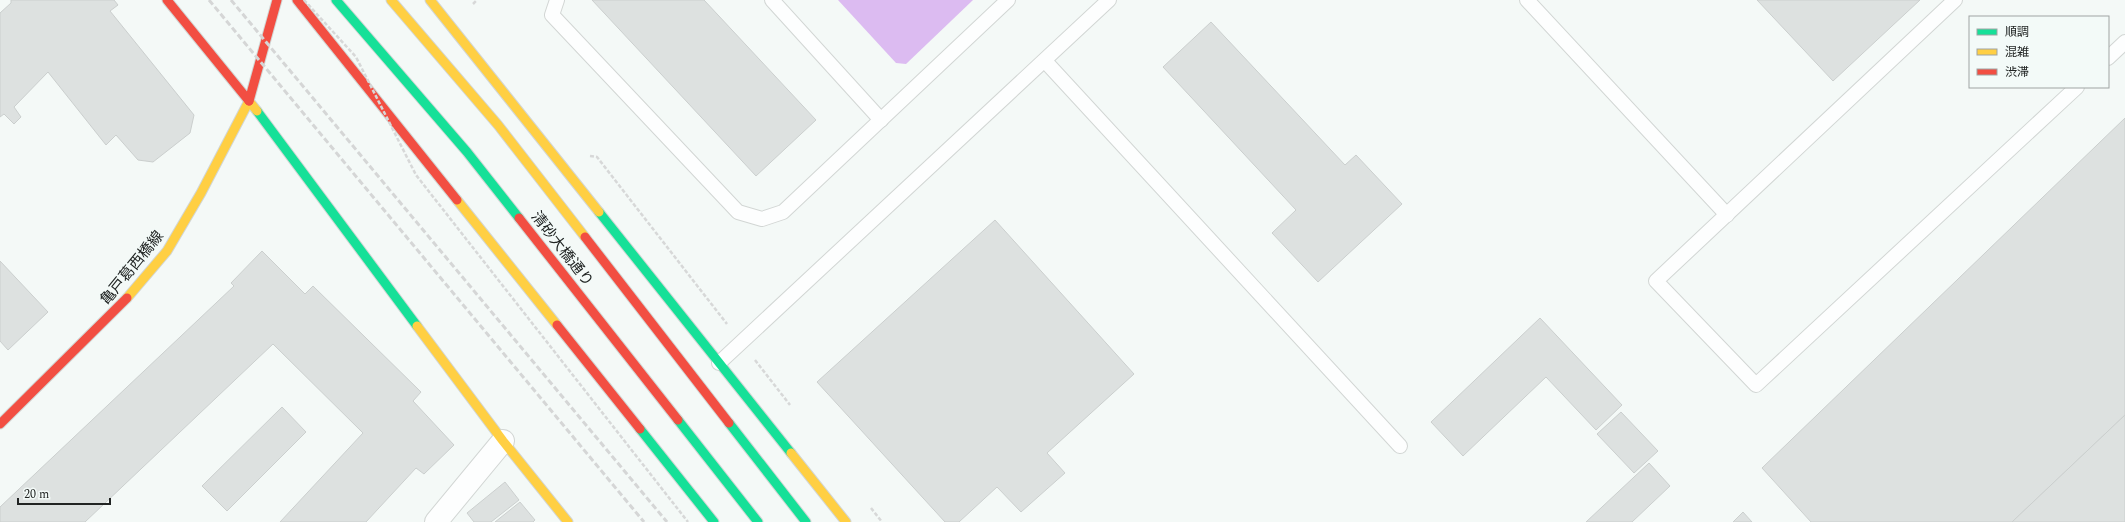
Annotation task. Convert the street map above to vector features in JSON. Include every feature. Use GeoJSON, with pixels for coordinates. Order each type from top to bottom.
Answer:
{"type":"FeatureCollection","features":[{"type":"Feature","properties":{"kind":"main road"},"geometry":{"type":"LineString","coordinates":[[167,0],[249,101],[503,441],[568,522]]}},
{"type":"Feature","properties":{"kind":"main road","name":"亀戸葛西橋線"},"geometry":{"type":"LineString","coordinates":[[0,424],[119,308],[167,251],[201,193],[249,101],[276,0]]}},
{"type":"Feature","properties":{"kind":"main road"},"geometry":{"type":"LineString","coordinates":[[297,0],[714,522]]}},
{"type":"Feature","properties":{"kind":"main road","name":"清砂大橋通り"},"geometry":{"type":"LineString","coordinates":[[336,0],[467,152],[758,522]]}},
{"type":"Feature","properties":{"kind":"main road","name":"清砂大橋通り"},"geometry":{"type":"LineString","coordinates":[[391,0],[498,125],[804,519]]}},
{"type":"Feature","properties":{"kind":"main road"},"geometry":{"type":"LineString","coordinates":[[430,0],[846,522]]}},
{"type":"Feature","properties":{"kind":"street"},"geometry":{"type":"LineString","coordinates":[[436,522],[503,441]]}},
{"type":"Feature","properties":{"kind":"lane"},"geometry":{"type":"LineString","coordinates":[[557,0],[552,15],[738,212],[762,220],[783,212],[1008,0]]}},
{"type":"Feature","properties":{"kind":"lane"},"geometry":{"type":"LineString","coordinates":[[772,0],[881,120]]}},
{"type":"Feature","properties":{"kind":"lane"},"geometry":{"type":"LineString","coordinates":[[720,363],[1109,0]]}},
{"type":"Feature","properties":{"kind":"lane"},"geometry":{"type":"LineString","coordinates":[[1527,0],[1727,215]]}},
{"type":"Feature","properties":{"kind":"lane"},"geometry":{"type":"LineString","coordinates":[[1955,0],[1656,281],[1756,385],[2076,88]]}},
{"type":"Feature","properties":{"kind":"lane"},"geometry":{"type":"LineString","coordinates":[[2109,57],[2125,42]]}},
{"type":"Feature","properties":{"kind":"lane"},"geometry":{"type":"LineString","coordinates":[[1045,61],[1400,446]]}},
{"type":"Feature","properties":{"kind":"path"},"geometry":{"type":"LineString","coordinates":[[304,0],[356,57],[416,175],[688,522]]}},
{"type":"Feature","properties":{"kind":"path"},"geometry":{"type":"LineString","coordinates":[[472,4],[477,0]]}},
{"type":"Feature","properties":{"kind":"shaded area"},"geometry":{"type":"Polygon","coordinates":[[[838,0],[973,0],[906,64],[896,63],[838,0]]]}},
{"type":"Feature","properties":{"kind":"building"},"geometry":{"type":"Polygon","coordinates":[[[11,0],[114,0],[118,5],[110,11],[194,115],[190,133],[153,162],[138,160],[116,135],[106,145],[48,72],[14,107],[21,117],[14,124],[4,114],[0,117],[0,13],[11,3],[11,0]]]}},
{"type":"Feature","properties":{"kind":"building"},"geometry":{"type":"Polygon","coordinates":[[[592,0],[704,0],[816,120],[756,176],[592,0]]]}},
{"type":"Feature","properties":{"kind":"building"},"geometry":{"type":"Polygon","coordinates":[[[1757,0],[1920,0],[1833,81],[1757,0]]]}},
{"type":"Feature","properties":{"kind":"building"},"geometry":{"type":"Polygon","coordinates":[[[1211,22],[1345,165],[1356,155],[1402,204],[1318,282],[1272,233],[1296,210],[1163,67],[1211,22]]]}},
{"type":"Feature","properties":{"kind":"building"},"geometry":{"type":"Polygon","coordinates":[[[2125,118],[2125,415],[2012,522],[1811,522],[1762,468],[2125,118]]]}},
{"type":"Feature","properties":{"kind":"building"},"geometry":{"type":"Polygon","coordinates":[[[995,220],[1134,374],[1047,453],[1065,473],[1021,512],[997,487],[959,522],[945,522],[817,382],[995,220]]]}},
{"type":"Feature","properties":{"kind":"building"},"geometry":{"type":"Polygon","coordinates":[[[262,251],[305,294],[313,286],[421,392],[413,401],[454,445],[424,474],[416,468],[366,522],[280,522],[363,433],[273,344],[85,522],[0,522],[0,507],[234,286],[231,283],[262,251]]]}},
{"type":"Feature","properties":{"kind":"building"},"geometry":{"type":"Polygon","coordinates":[[[0,261],[48,312],[8,350],[0,341],[0,261]]]}},
{"type":"Feature","properties":{"kind":"building"},"geometry":{"type":"Polygon","coordinates":[[[1540,318],[1622,405],[1596,430],[1546,377],[1463,456],[1431,422],[1540,318]]]}},
{"type":"Feature","properties":{"kind":"building"},"geometry":{"type":"Polygon","coordinates":[[[282,407],[306,432],[227,511],[202,486],[282,407]]]}},
{"type":"Feature","properties":{"kind":"building"},"geometry":{"type":"Polygon","coordinates":[[[1621,412],[1658,451],[1634,473],[1597,434],[1621,412]]]}},
{"type":"Feature","properties":{"kind":"building"},"geometry":{"type":"Polygon","coordinates":[[[2125,415],[2125,522],[2012,522],[2125,415]]]}},
{"type":"Feature","properties":{"kind":"building"},"geometry":{"type":"Polygon","coordinates":[[[1649,463],[1670,486],[1632,522],[1586,522],[1649,463]]]}},
{"type":"Feature","properties":{"kind":"building"},"geometry":{"type":"Polygon","coordinates":[[[505,482],[519,500],[491,522],[474,522],[467,513],[505,482]]]}},
{"type":"Feature","properties":{"kind":"building"},"geometry":{"type":"Polygon","coordinates":[[[520,502],[535,520],[533,522],[495,522],[520,502]]]}},
{"type":"Feature","properties":{"kind":"building"},"geometry":{"type":"Polygon","coordinates":[[[1743,512],[1752,522],[1733,522],[1743,512]]]}},
{"type":"Feature","properties":{"kind":"railway"},"geometry":{"type":"LineString","coordinates":[[209,0],[644,522]]}},
{"type":"Feature","properties":{"kind":"railway"},"geometry":{"type":"LineString","coordinates":[[231,0],[667,522]]}},
{"type":"Feature","properties":{"kind":"traffic: fast"},"geometry":{"type":"LineString","coordinates":[[336,0],[467,152],[519,218]]}},
{"type":"Feature","properties":{"kind":"traffic: fast"},"geometry":{"type":"LineString","coordinates":[[257,111],[417,326]]}},
{"type":"Feature","properties":{"kind":"traffic: fast"},"geometry":{"type":"LineString","coordinates":[[599,212],[791,453]]}},
{"type":"Feature","properties":{"kind":"traffic: fast"},"geometry":{"type":"LineString","coordinates":[[678,420],[758,522]]}},
{"type":"Feature","properties":{"kind":"traffic: fast"},"geometry":{"type":"LineString","coordinates":[[729,423],[806,522]]}},
{"type":"Feature","properties":{"kind":"traffic: fast"},"geometry":{"type":"LineString","coordinates":[[640,429],[714,522]]}},
{"type":"Feature","properties":{"kind":"traffic: slow"},"geometry":{"type":"LineString","coordinates":[[391,0],[498,125],[585,237]]}},
{"type":"Feature","properties":{"kind":"traffic: slow"},"geometry":{"type":"LineString","coordinates":[[430,0],[599,212]]}},
{"type":"Feature","properties":{"kind":"traffic: slow"},"geometry":{"type":"LineString","coordinates":[[127,298],[167,251],[201,193],[249,101],[257,111]]}},
{"type":"Feature","properties":{"kind":"traffic: slow"},"geometry":{"type":"LineString","coordinates":[[457,200],[557,325]]}},
{"type":"Feature","properties":{"kind":"traffic: slow"},"geometry":{"type":"LineString","coordinates":[[417,326],[503,441],[568,522]]}},
{"type":"Feature","properties":{"kind":"traffic: slow"},"geometry":{"type":"LineString","coordinates":[[791,453],[846,522]]}},
{"type":"Feature","properties":{"kind":"traffic: jam"},"geometry":{"type":"LineString","coordinates":[[167,0],[249,101]]}},
{"type":"Feature","properties":{"kind":"traffic: jam"},"geometry":{"type":"LineString","coordinates":[[249,101],[277,0]]}},
{"type":"Feature","properties":{"kind":"traffic: jam"},"geometry":{"type":"LineString","coordinates":[[297,0],[457,200]]}},
{"type":"Feature","properties":{"kind":"traffic: jam"},"geometry":{"type":"LineString","coordinates":[[519,218],[678,420]]}},
{"type":"Feature","properties":{"kind":"traffic: jam"},"geometry":{"type":"LineString","coordinates":[[585,237],[729,423]]}},
{"type":"Feature","properties":{"kind":"traffic: jam"},"geometry":{"type":"LineString","coordinates":[[0,424],[127,298]]}},
{"type":"Feature","properties":{"kind":"traffic: jam"},"geometry":{"type":"LineString","coordinates":[[557,325],[640,429]]}}]}
